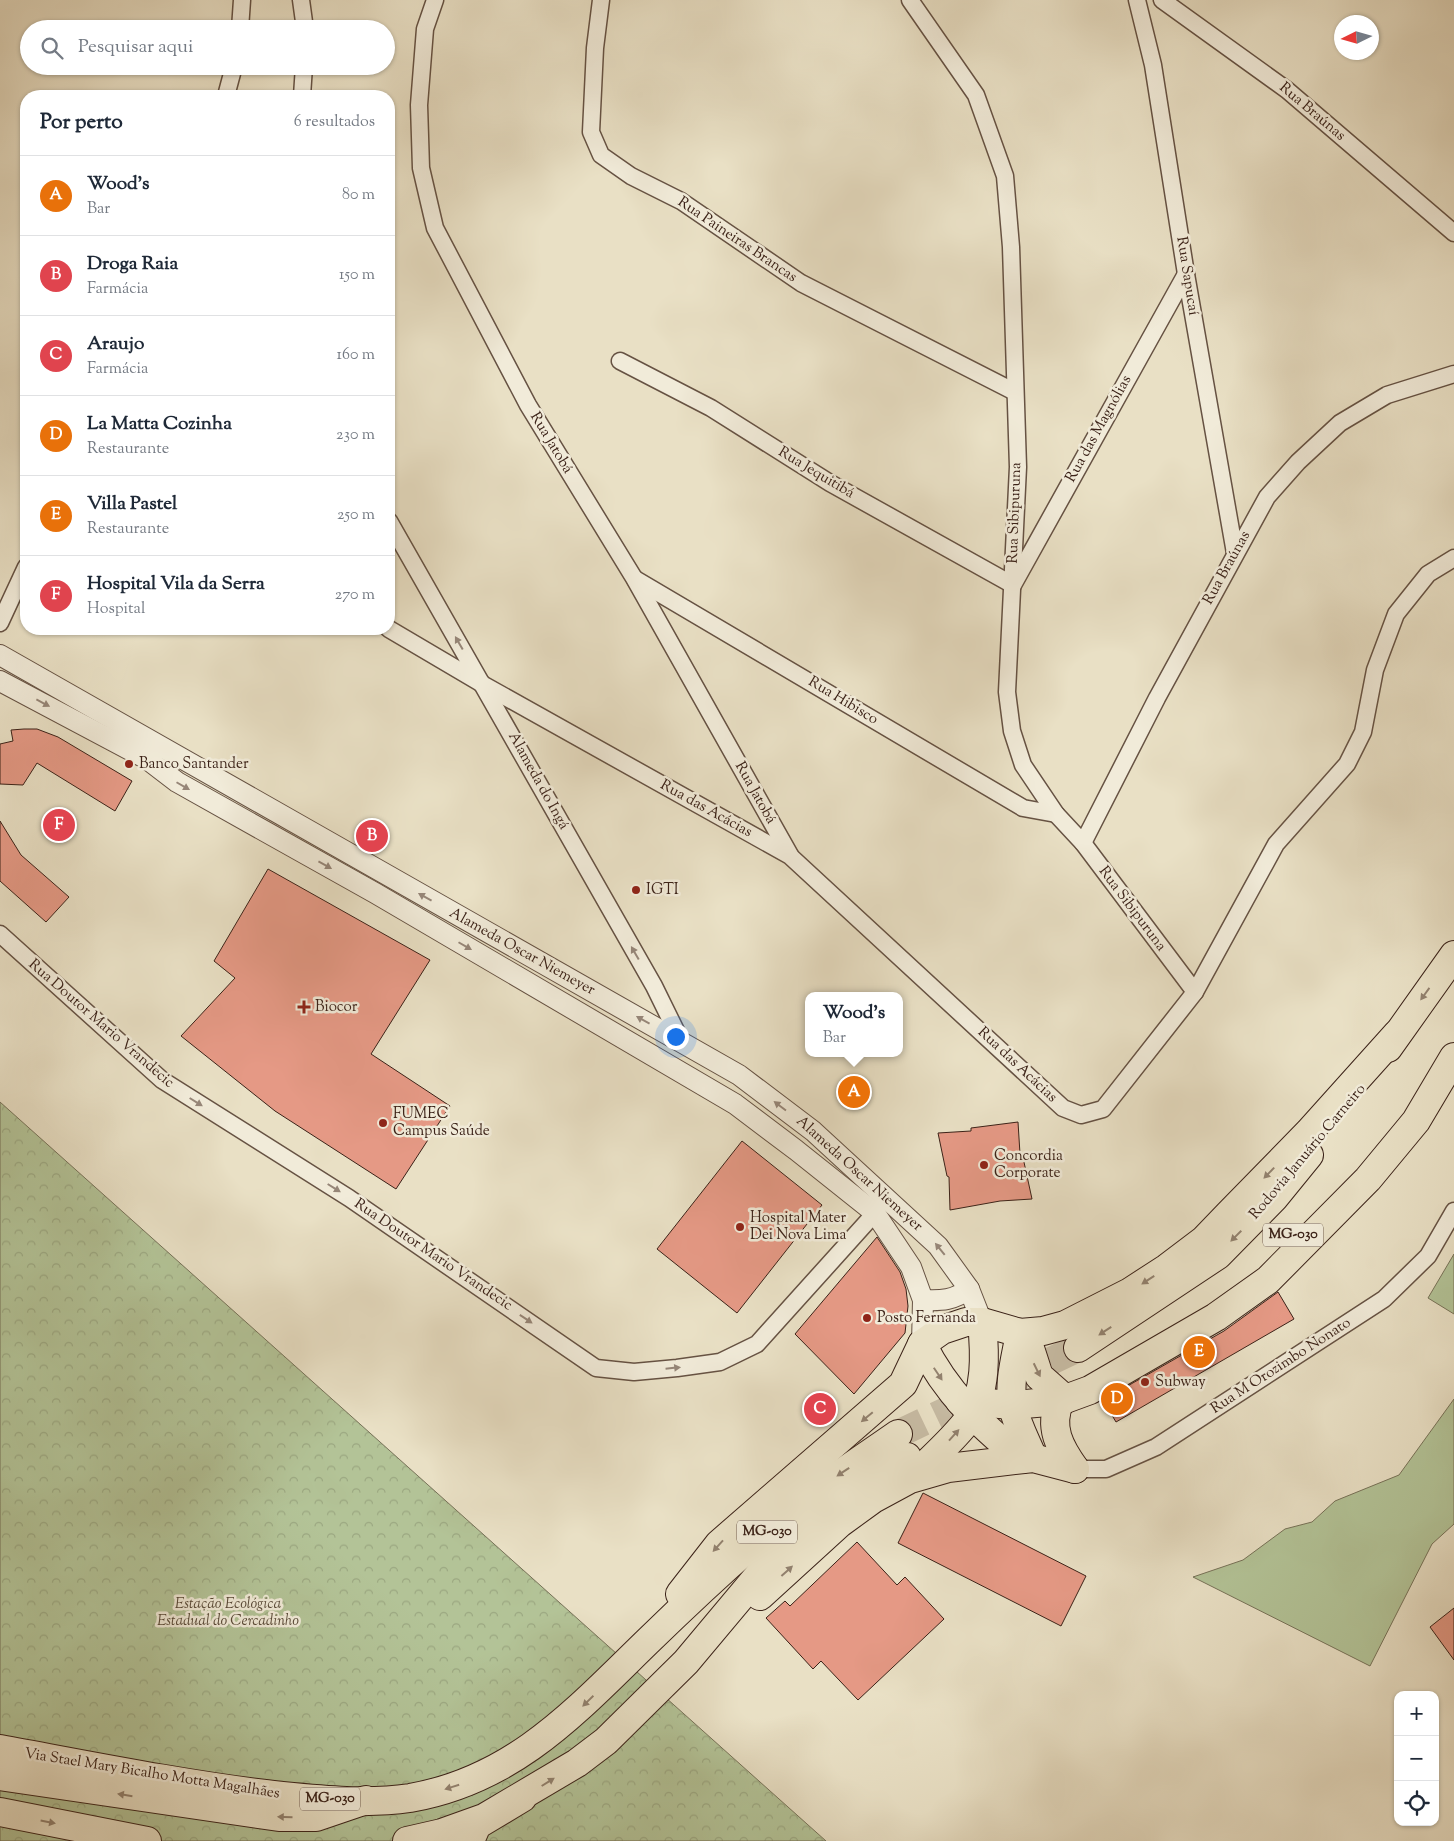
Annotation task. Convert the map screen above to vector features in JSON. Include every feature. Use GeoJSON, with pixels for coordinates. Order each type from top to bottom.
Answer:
{"type":"FeatureCollection","features":[{"type":"Feature","properties":{"kind":"highway","name":"Rodovia Januário Carneiro"},"geometry":{"type":"LineString","coordinates":[[1078,1348],[1218,1255],[1274,1198],[1367,1081],[1397,1034],[1454,955]]}},
{"type":"Feature","properties":{"kind":"highway"},"geometry":{"type":"LineString","coordinates":[[647,1642],[663,1615],[719,1544],[903,1384],[922,1344],[942,1330],[966,1322],[982,1322],[1020,1333],[1043,1331],[1065,1325],[1130,1292],[1204,1240],[1309,1132],[1397,1034]]}},
{"type":"Feature","properties":{"kind":"highway","name":"MG-030"},"geometry":{"type":"LineString","coordinates":[[1086,1380],[1143,1350],[1212,1306],[1258,1269],[1313,1214],[1378,1142],[1454,1039]]}},
{"type":"Feature","properties":{"kind":"highway"},"geometry":{"type":"LineString","coordinates":[[969,1405],[1013,1405],[1062,1400],[1090,1390],[1216,1317],[1268,1280],[1368,1178],[1416,1121],[1454,1056]]}},
{"type":"Feature","properties":{"kind":"highway"},"geometry":{"type":"LineString","coordinates":[[470,1841],[478,1825],[577,1763],[606,1740],[650,1695],[686,1662],[731,1626],[769,1587],[840,1523],[873,1499],[905,1457],[950,1439],[969,1405],[985,1355],[982,1322]]}},
{"type":"Feature","properties":{"kind":"highway"},"geometry":{"type":"LineString","coordinates":[[1020,1333],[1028,1342],[1039,1376],[1062,1400]]}},
{"type":"Feature","properties":{"kind":"highway"},"geometry":{"type":"LineString","coordinates":[[1020,1333],[1012,1372],[1013,1405],[1027,1459]]}},
{"type":"Feature","properties":{"kind":"highway"},"geometry":{"type":"LineString","coordinates":[[922,1344],[936,1372],[1027,1459]]}},
{"type":"Feature","properties":{"kind":"highway"},"geometry":{"type":"LineString","coordinates":[[1027,1459],[1054,1428],[1062,1400]]}},
{"type":"Feature","properties":{"kind":"highway"},"geometry":{"type":"LineString","coordinates":[[1054,1428],[1060,1448],[1075,1469]]}},
{"type":"Feature","properties":{"kind":"highway"},"geometry":{"type":"LineString","coordinates":[[905,1457],[948,1468],[1027,1459],[1075,1469]]}},
{"type":"Feature","properties":{"kind":"highway","name":"MG-030"},"geometry":{"type":"LineString","coordinates":[[647,1642],[773,1526],[820,1487],[905,1457]]}},
{"type":"Feature","properties":{"kind":"highway","name":"Via Stael Mary Bicalho Motta Magalhães"},"geometry":{"type":"LineString","coordinates":[[0,1749],[216,1788],[301,1798],[366,1800],[408,1798],[450,1789],[476,1779],[508,1762],[540,1741],[572,1716],[647,1642]]}},
{"type":"Feature","properties":{"kind":"highway"},"geometry":{"type":"LineString","coordinates":[[0,1776],[279,1817],[316,1817],[366,1800]]}},
{"type":"Feature","properties":{"kind":"highway"},"geometry":{"type":"LineString","coordinates":[[407,1841],[442,1833],[484,1818],[522,1798]]}},
{"type":"Feature","properties":{"kind":"highway"},"geometry":{"type":"LineString","coordinates":[[0,1812],[147,1841]]}},
{"type":"Feature","properties":{"kind":"street"},"geometry":{"type":"LineString","coordinates":[[241,20],[242,0]]}},
{"type":"Feature","properties":{"kind":"street"},"geometry":{"type":"LineString","coordinates":[[301,0],[304,20]]}},
{"type":"Feature","properties":{"kind":"street","name":"Rua Jatobá"},"geometry":{"type":"LineString","coordinates":[[435,0],[425,30],[419,105],[421,168],[434,228],[528,405],[634,578],[790,856]]}},
{"type":"Feature","properties":{"kind":"street","name":"Rua Paineiras Brancas"},"geometry":{"type":"LineString","coordinates":[[601,0],[595,48],[591,132],[602,155],[631,176],[681,201],[801,283],[1015,392]]}},
{"type":"Feature","properties":{"kind":"street","name":"Rua Sibipuruna"},"geometry":{"type":"LineString","coordinates":[[910,0],[976,94],[1005,176],[1012,247],[1018,466],[1007,692],[1012,731],[1023,765],[1056,814],[1083,843],[1195,992]]}},
{"type":"Feature","properties":{"kind":"street","name":"Rua Sapucaí"},"geometry":{"type":"LineString","coordinates":[[1137,0],[1153,65],[1186,274],[1235,553]]}},
{"type":"Feature","properties":{"kind":"street","name":"Rua Braúnas"},"geometry":{"type":"LineString","coordinates":[[1162,0],[1287,90],[1454,233]]}},
{"type":"Feature","properties":{"kind":"street"},"geometry":{"type":"LineString","coordinates":[[228,90],[232,75]]}},
{"type":"Feature","properties":{"kind":"street"},"geometry":{"type":"LineString","coordinates":[[302,90],[303,75]]}},
{"type":"Feature","properties":{"kind":"street","name":"Rua das Magnólias"},"geometry":{"type":"LineString","coordinates":[[1012,585],[1186,274]]}},
{"type":"Feature","properties":{"kind":"street","name":"Rua Jequitibá"},"geometry":{"type":"LineString","coordinates":[[620,361],[711,408],[830,483],[1012,585]]}},
{"type":"Feature","properties":{"kind":"street","name":"Rua Braúnas"},"geometry":{"type":"LineString","coordinates":[[1083,843],[1157,698],[1267,497],[1298,462],[1340,423],[1387,395],[1454,374]]}},
{"type":"Feature","properties":{"kind":"street","name":"Alameda do Ingá"},"geometry":{"type":"LineString","coordinates":[[395,531],[654,986],[682,1043]]}},
{"type":"Feature","properties":{"kind":"street","name":"Rua das Acácias"},"geometry":{"type":"LineString","coordinates":[[395,632],[484,685],[790,856],[1063,1108],[1081,1115],[1103,1109],[1195,992],[1276,844],[1347,764],[1363,732],[1375,670],[1396,614],[1428,574],[1454,558]]}},
{"type":"Feature","properties":{"kind":"street","name":"Rua Hibisco"},"geometry":{"type":"LineString","coordinates":[[634,578],[1023,808],[1056,814]]}},
{"type":"Feature","properties":{"kind":"street"},"geometry":{"type":"LineString","coordinates":[[0,623],[20,579]]}},
{"type":"Feature","properties":{"kind":"street","name":"Alameda Oscar Niemeyer"},"geometry":{"type":"LineString","coordinates":[[0,655],[739,1075],[813,1131],[938,1246],[969,1289],[982,1322]]}},
{"type":"Feature","properties":{"kind":"street","name":"Alameda Oscar Niemeyer"},"geometry":{"type":"LineString","coordinates":[[0,681],[147,759],[177,782],[735,1104],[875,1213],[911,1267],[924,1300],[922,1344]]}},
{"type":"Feature","properties":{"kind":"street"},"geometry":{"type":"LineString","coordinates":[[240,817],[255,800]]}},
{"type":"Feature","properties":{"kind":"street","name":"Rua Doutor Mario Vrandecic"},"geometry":{"type":"LineString","coordinates":[[0,934],[162,1080],[349,1198],[596,1368],[634,1372],[720,1362],[757,1344],[875,1213]]}},
{"type":"Feature","properties":{"kind":"street","name":"Rua M Orozimbo Nonato"},"geometry":{"type":"LineString","coordinates":[[1075,1469],[1106,1469],[1156,1447],[1384,1299],[1428,1256],[1454,1211]]}},
{"type":"Feature","properties":{"kind":"street"},"geometry":{"type":"LineString","coordinates":[[924,1300],[942,1301],[957,1297],[969,1289]]}},
{"type":"Feature","properties":{"kind":"green space","name":"Estação Ecológica Estadual do Cercadinho"},"geometry":{"type":"Polygon","coordinates":[[[0,1102],[826,1841],[0,1841],[0,1102]]]}},
{"type":"Feature","properties":{"kind":"green space"},"geometry":{"type":"Polygon","coordinates":[[[1454,1254],[1454,1314],[1428,1298],[1454,1254]]]}},
{"type":"Feature","properties":{"kind":"green space"},"geometry":{"type":"Polygon","coordinates":[[[1454,1399],[1454,1524],[1432,1544],[1370,1666],[1193,1577],[1243,1560],[1285,1529],[1312,1522],[1335,1501],[1399,1475],[1454,1399]]]}},
{"type":"Feature","properties":{"kind":"building"},"geometry":{"type":"Polygon","coordinates":[[[37,729],[58,737],[132,781],[115,811],[37,763],[23,785],[0,784],[0,744],[13,741],[11,730],[37,729]]]}},
{"type":"Feature","properties":{"kind":"building"},"geometry":{"type":"Polygon","coordinates":[[[0,821],[21,855],[69,897],[46,922],[0,881],[0,821]]]}},
{"type":"Feature","properties":{"kind":"building","name":"Biocor"},"geometry":{"type":"Polygon","coordinates":[[[268,869],[430,960],[371,1054],[450,1106],[396,1189],[275,1111],[181,1036],[235,978],[214,961],[268,869]]]}},
{"type":"Feature","properties":{"kind":"building","name":"Concordia Corporate"},"geometry":{"type":"Polygon","coordinates":[[[1018,1122],[1020,1154],[1022,1153],[1032,1199],[1000,1201],[950,1210],[949,1177],[947,1176],[938,1133],[971,1131],[971,1128],[1018,1122]]]}},
{"type":"Feature","properties":{"kind":"building","name":"Hospital Mater Dei Nova Lima"},"geometry":{"type":"Polygon","coordinates":[[[742,1141],[822,1205],[737,1313],[657,1249],[742,1141]]]}},
{"type":"Feature","properties":{"kind":"building"},"geometry":{"type":"Polygon","coordinates":[[[877,1237],[900,1272],[906,1289],[908,1306],[905,1333],[854,1394],[795,1334],[877,1237]]]}},
{"type":"Feature","properties":{"kind":"building"},"geometry":{"type":"Polygon","coordinates":[[[1278,1292],[1294,1319],[1116,1422],[1103,1400],[1224,1331],[1278,1292]]]}},
{"type":"Feature","properties":{"kind":"building"},"geometry":{"type":"Polygon","coordinates":[[[923,1493],[1086,1576],[1061,1626],[898,1543],[923,1493]]]}},
{"type":"Feature","properties":{"kind":"building"},"geometry":{"type":"Polygon","coordinates":[[[857,1542],[897,1585],[905,1577],[944,1619],[858,1700],[821,1661],[813,1669],[766,1618],[785,1601],[790,1606],[857,1542]]]}},
{"type":"Feature","properties":{"kind":"building"},"geometry":{"type":"Polygon","coordinates":[[[1454,1608],[1454,1660],[1430,1627],[1454,1608]]]}},
{"type":"Feature","properties":{"kind":"tunnel"},"geometry":{"type":"LineString","coordinates":[[898,1434],[1078,1348]]}},
{"type":"Feature","properties":{"kind":"place","name":"Banco Santander"},"geometry":{"type":"Point","coordinates":[129,764]}},
{"type":"Feature","properties":{"kind":"place","name":"Hospital Vila da Serra"},"geometry":{"type":"Point","coordinates":[59,825]}},
{"type":"Feature","properties":{"kind":"place","name":"Droga Raia"},"geometry":{"type":"Point","coordinates":[372,836]}},
{"type":"Feature","properties":{"kind":"place","name":"IGTI"},"geometry":{"type":"Point","coordinates":[636,890]}},
{"type":"Feature","properties":{"kind":"place","name":"Biocor"},"geometry":{"type":"Point","coordinates":[304,1007]}},
{"type":"Feature","properties":{"kind":"place","name":"Wood's"},"geometry":{"type":"Point","coordinates":[854,1092]}},
{"type":"Feature","properties":{"kind":"place","name":"FUMEC Campus Saúde"},"geometry":{"type":"Point","coordinates":[383,1123]}},
{"type":"Feature","properties":{"kind":"place","name":"Concordia Corporate"},"geometry":{"type":"Point","coordinates":[984,1165]}},
{"type":"Feature","properties":{"kind":"place","name":"Hospital Mater Dei Nova Lima"},"geometry":{"type":"Point","coordinates":[740,1227]}},
{"type":"Feature","properties":{"kind":"place","name":"Posto Fernanda"},"geometry":{"type":"Point","coordinates":[867,1318]}},
{"type":"Feature","properties":{"kind":"place","name":"Villa Pastel"},"geometry":{"type":"Point","coordinates":[1199,1352]}},
{"type":"Feature","properties":{"kind":"place","name":"Subway"},"geometry":{"type":"Point","coordinates":[1145,1382]}},
{"type":"Feature","properties":{"kind":"place","name":"La Matta Cozinha"},"geometry":{"type":"Point","coordinates":[1117,1399]}},
{"type":"Feature","properties":{"kind":"place","name":"Araujo"},"geometry":{"type":"Point","coordinates":[820,1409]}}]}
